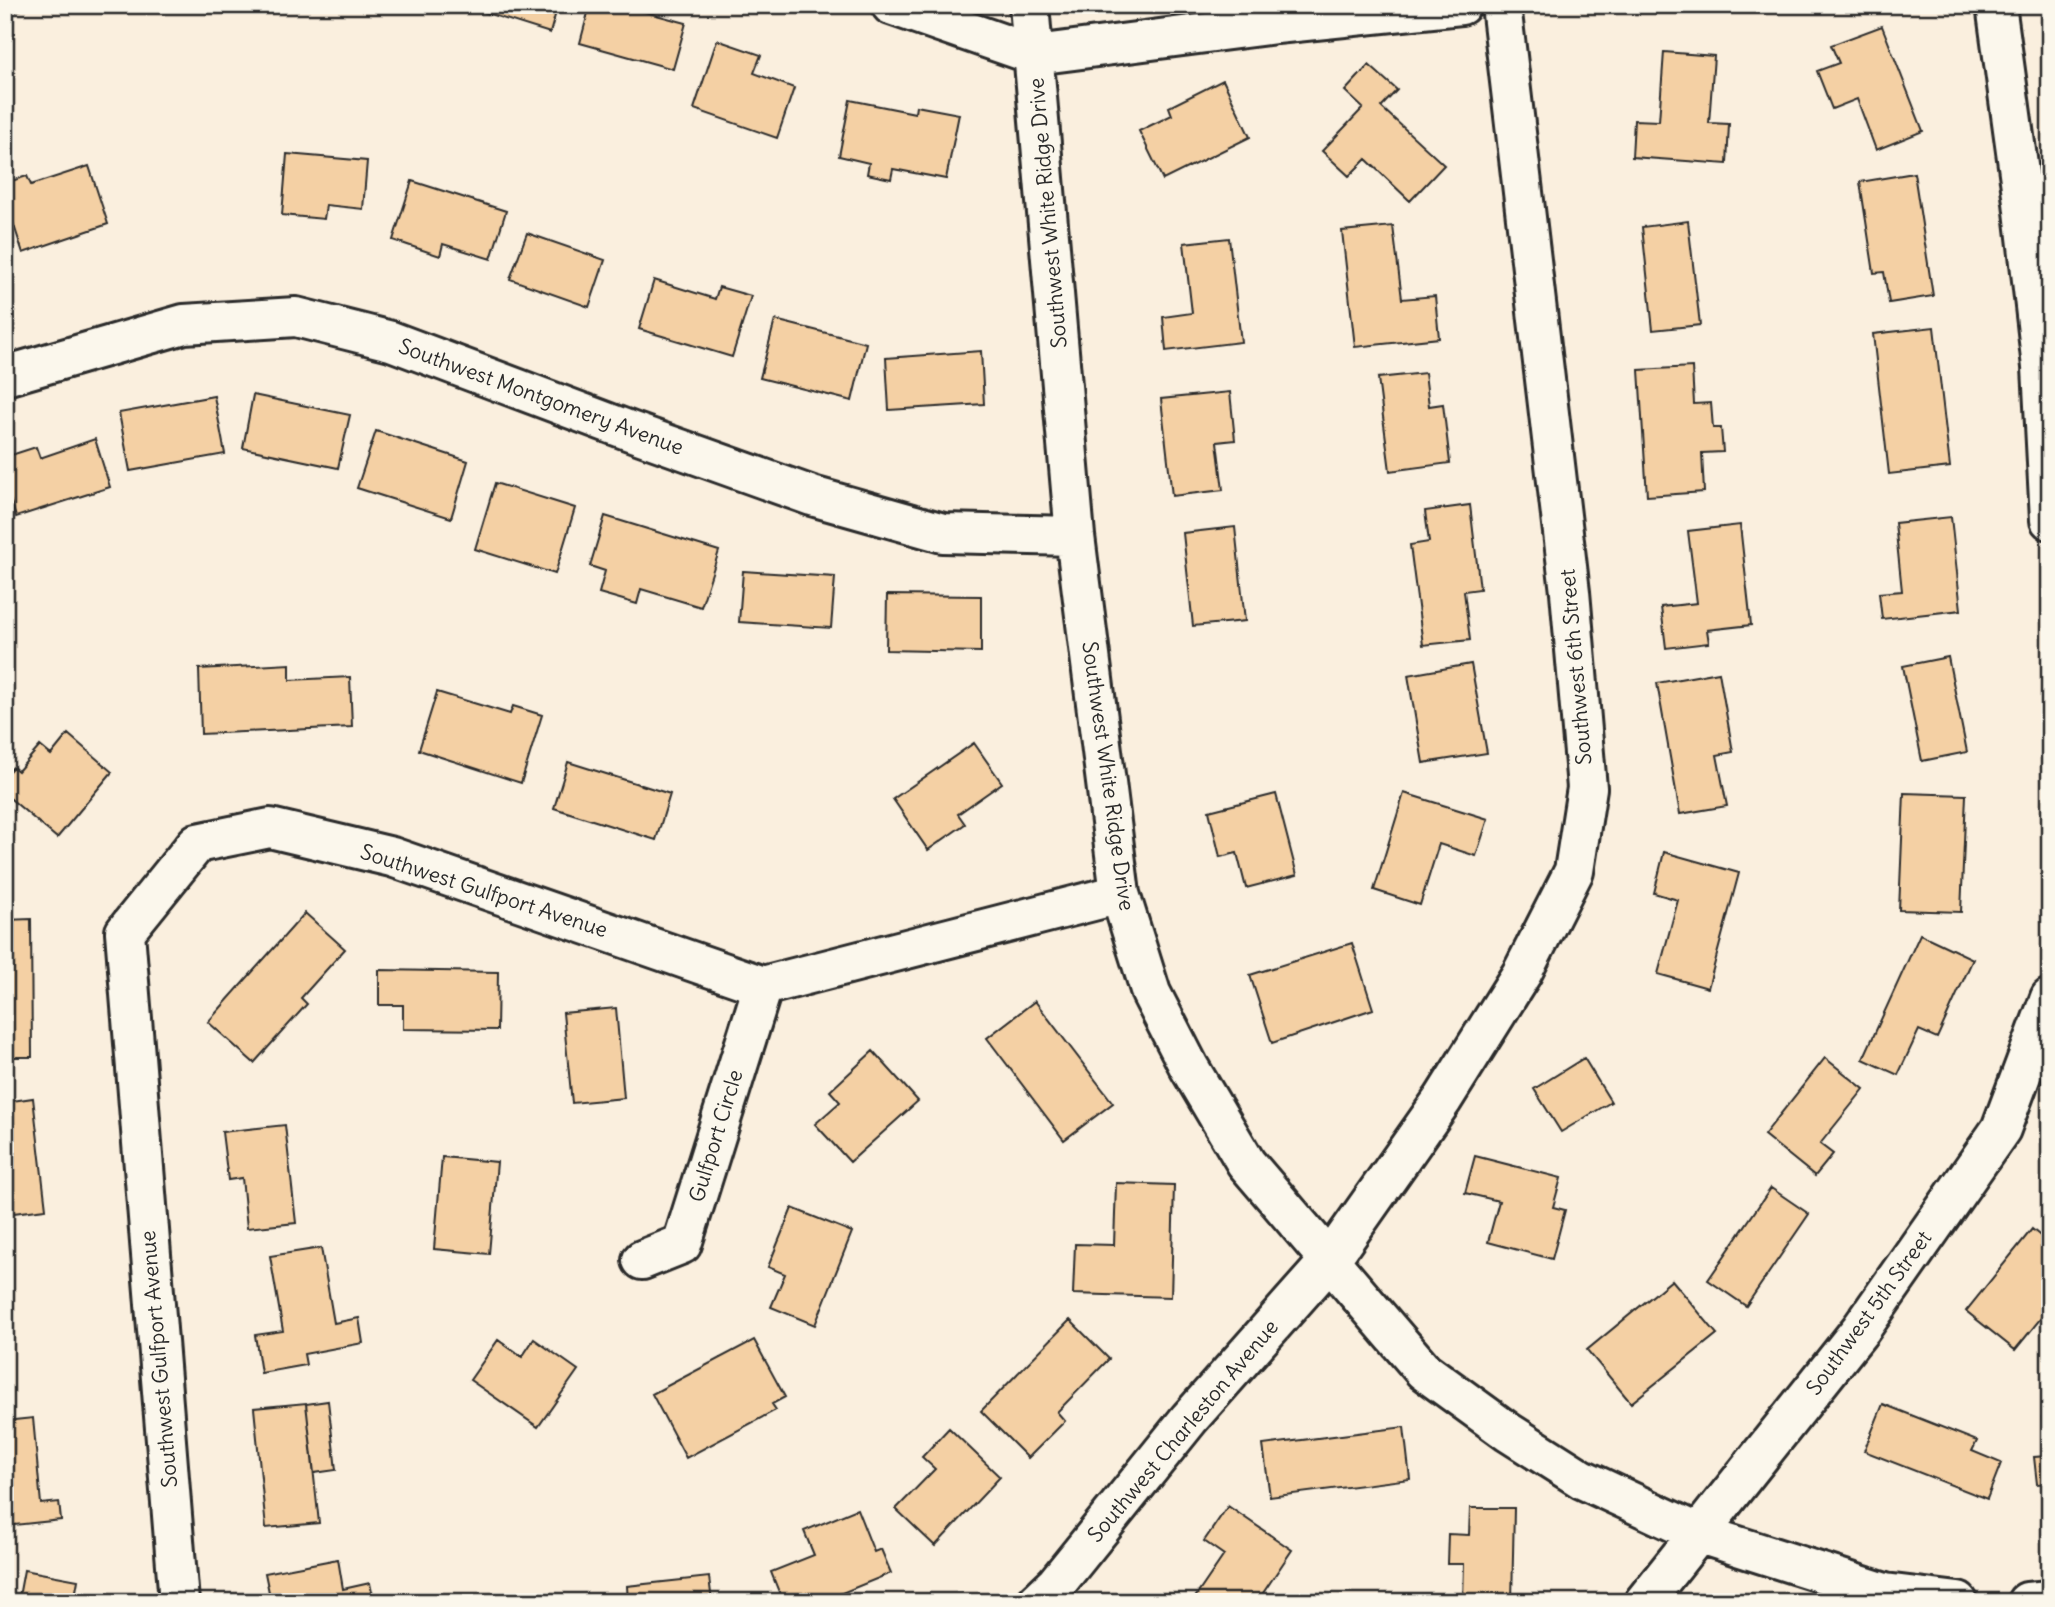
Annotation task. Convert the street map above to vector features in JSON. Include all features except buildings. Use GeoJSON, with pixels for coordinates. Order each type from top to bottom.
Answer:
{"type":"FeatureCollection","features":[{"type":"Feature","properties":{"kind":"street"},"geometry":{"type":"LineString","coordinates":[[891,5],[1035,55],[1276,24],[1461,5]]}},
{"type":"Feature","properties":{"kind":"street","name":"Southwest White Ridge Drive"},"geometry":{"type":"LineString","coordinates":[[1029,5],[1075,536],[1120,894],[1151,993],[1189,1067],[1246,1163],[1424,1371],[1508,1432],[1582,1479],[1700,1534],[1885,1592],[1958,1602]]}},
{"type":"Feature","properties":{"kind":"street","name":"Southwest 6th Street"},"geometry":{"type":"LineString","coordinates":[[1330,1260],[1443,1099],[1522,973],[1574,871],[1587,788],[1570,592],[1501,5]]}},
{"type":"Feature","properties":{"kind":"street"},"geometry":{"type":"LineString","coordinates":[[1996,5],[2042,367],[2050,520]]}},
{"type":"Feature","properties":{"kind":"street","name":"Southwest Montgomery Avenue"},"geometry":{"type":"LineString","coordinates":[[5,376],[184,324],[296,317],[391,341],[812,496],[943,533],[1075,536]]}},
{"type":"Feature","properties":{"kind":"street","name":"Southwest Gulfport Avenue"},"geometry":{"type":"LineString","coordinates":[[179,1602],[125,933],[197,843],[270,828],[392,858],[763,986]]}},
{"type":"Feature","properties":{"kind":"street"},"geometry":{"type":"LineString","coordinates":[[763,986],[1120,894]]}},
{"type":"Feature","properties":{"kind":"street","name":"Gulfport Circle"},"geometry":{"type":"LineString","coordinates":[[642,1261],[682,1244],[763,986]]}},
{"type":"Feature","properties":{"kind":"street","name":"Southwest 5th Street"},"geometry":{"type":"LineString","coordinates":[[1644,1602],[1861,1329],[2001,1129],[2050,998]]}},
{"type":"Feature","properties":{"kind":"street","name":"Southwest Charleston Avenue"},"geometry":{"type":"LineString","coordinates":[[1037,1602],[1056,1584],[1189,1419],[1330,1260]]}},
{"type":"Feature","properties":{"kind":"street"},"geometry":{"type":"LineString","coordinates":[[2027,1602],[2050,1600]]}}]}
